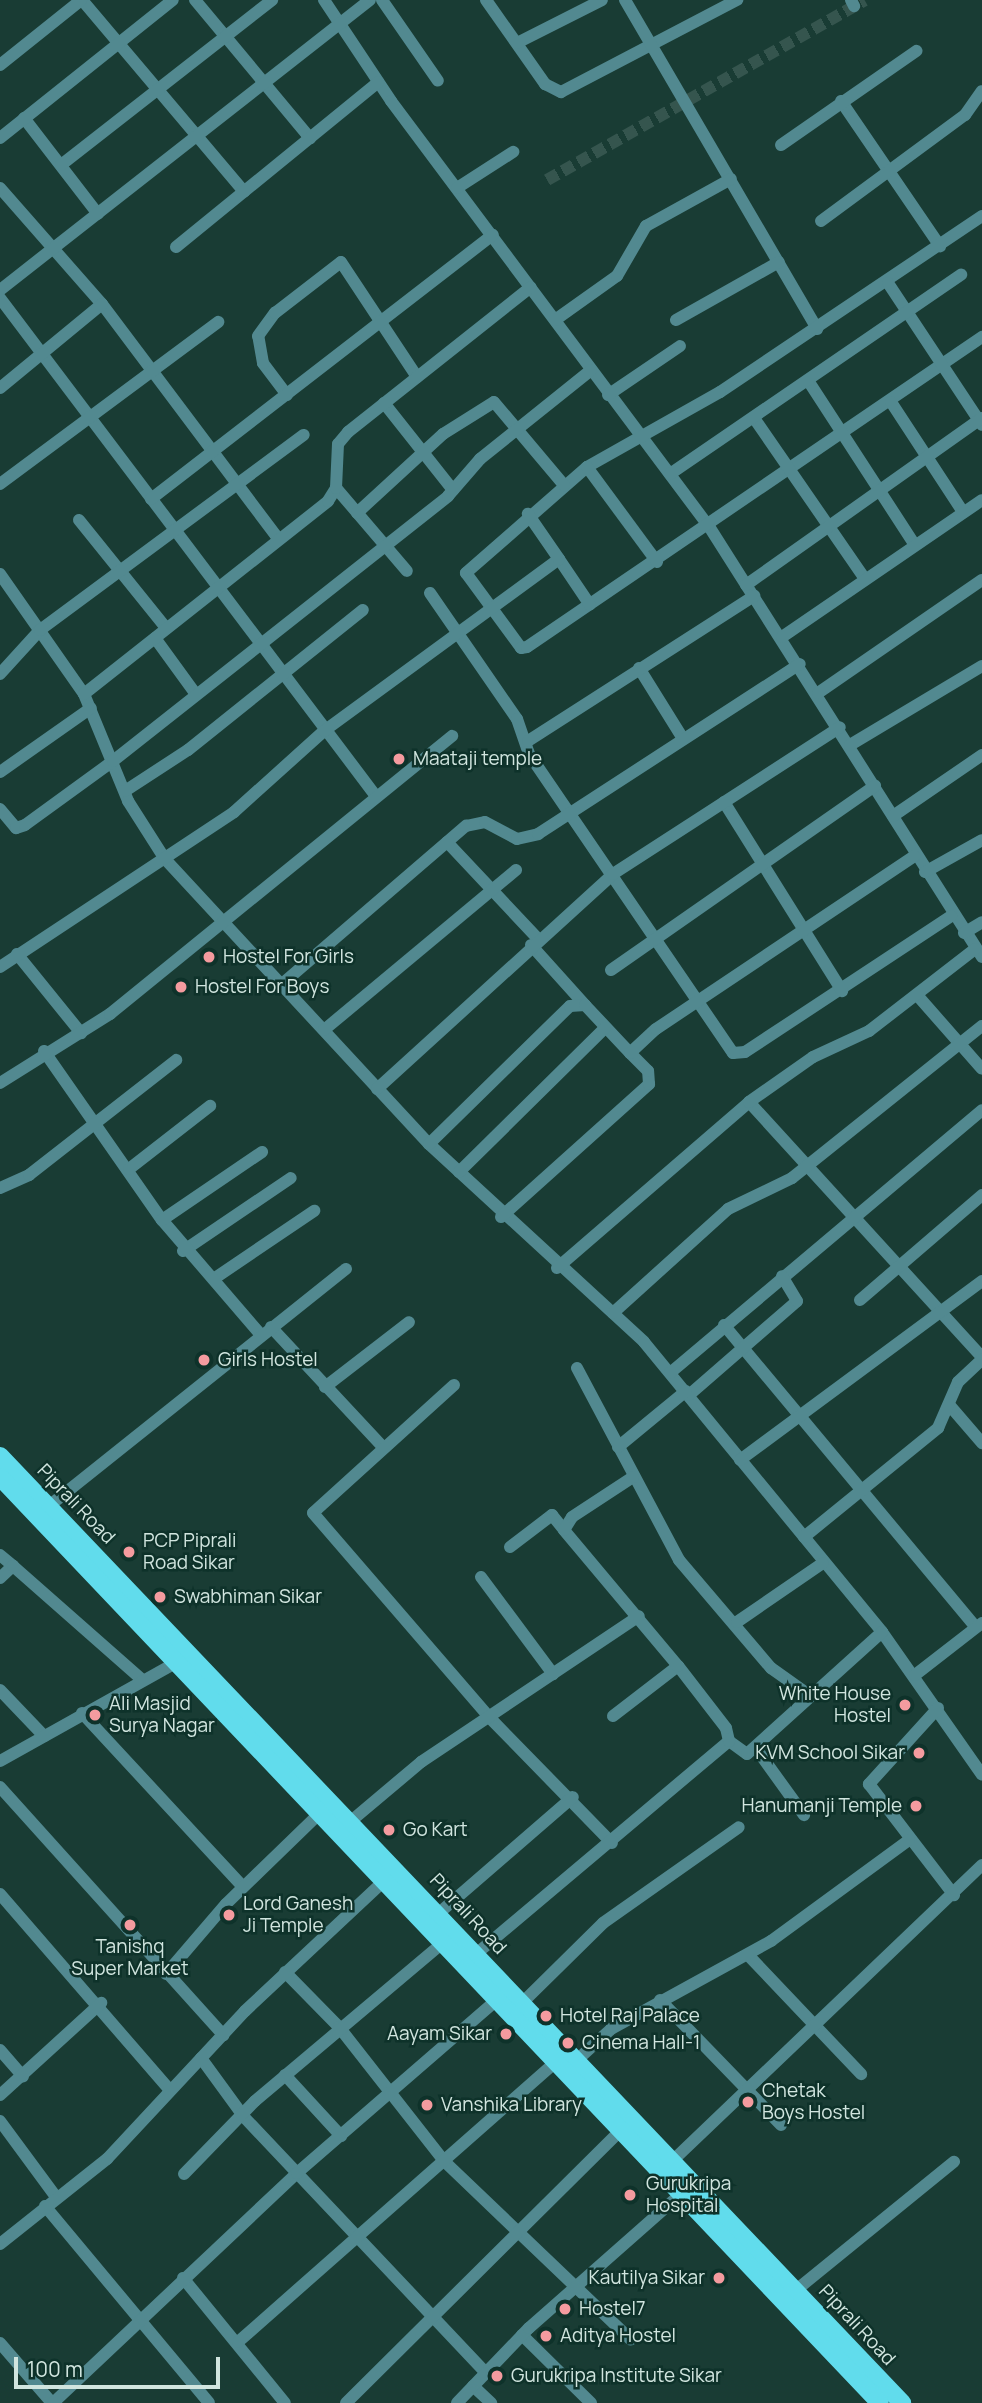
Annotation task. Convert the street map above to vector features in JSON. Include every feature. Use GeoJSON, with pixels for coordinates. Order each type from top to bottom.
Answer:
{"type":"FeatureCollection","features":[{"type":"Feature","properties":{"kind":"main road","name":"Piprali Road"},"geometry":{"type":"LineString","coordinates":[[0,1455],[439,1913],[523,2003],[667,2166],[796,2291],[902,2403]]}},
{"type":"Feature","properties":{"kind":"main road"},"geometry":{"type":"LineString","coordinates":[[0,1477],[500,1997],[557,2062],[622,2129],[667,2166],[682,2193],[880,2403]]}},
{"type":"Feature","properties":{"kind":"street"},"geometry":{"type":"LineString","coordinates":[[0,65],[81,0],[119,41],[244,192]]}},
{"type":"Feature","properties":{"kind":"street"},"geometry":{"type":"LineString","coordinates":[[0,138],[173,0]]}},
{"type":"Feature","properties":{"kind":"street"},"geometry":{"type":"LineString","coordinates":[[195,0],[310,138]]}},
{"type":"Feature","properties":{"kind":"street"},"geometry":{"type":"LineString","coordinates":[[61,164],[272,0]]}},
{"type":"Feature","properties":{"kind":"street"},"geometry":{"type":"LineString","coordinates":[[324,0],[378,82],[709,528],[840,727],[914,856],[951,916],[978,953],[749,1102],[556,1268]]}},
{"type":"Feature","properties":{"kind":"street"},"geometry":{"type":"LineString","coordinates":[[0,290],[198,139],[337,23],[370,0]]}},
{"type":"Feature","properties":{"kind":"street"},"geometry":{"type":"LineString","coordinates":[[382,0],[438,81]]}},
{"type":"Feature","properties":{"kind":"street"},"geometry":{"type":"LineString","coordinates":[[485,0],[545,84],[561,92],[654,47],[737,0]]}},
{"type":"Feature","properties":{"kind":"street"},"geometry":{"type":"LineString","coordinates":[[517,43],[602,0]]}},
{"type":"Feature","properties":{"kind":"street"},"geometry":{"type":"LineString","coordinates":[[625,0],[817,329]]}},
{"type":"Feature","properties":{"kind":"street"},"geometry":{"type":"LineString","coordinates":[[781,145],[916,51]]}},
{"type":"Feature","properties":{"kind":"street"},"geometry":{"type":"LineString","coordinates":[[176,247],[378,82]]}},
{"type":"Feature","properties":{"kind":"street"},"geometry":{"type":"LineString","coordinates":[[821,221],[965,115],[982,92]]}},
{"type":"Feature","properties":{"kind":"street"},"geometry":{"type":"LineString","coordinates":[[841,101],[892,169],[940,246]]}},
{"type":"Feature","properties":{"kind":"street"},"geometry":{"type":"LineString","coordinates":[[24,118],[98,214]]}},
{"type":"Feature","properties":{"kind":"street"},"geometry":{"type":"LineString","coordinates":[[457,188],[513,152]]}},
{"type":"Feature","properties":{"kind":"street"},"geometry":{"type":"LineString","coordinates":[[555,320],[617,276],[646,226],[731,179]]}},
{"type":"Feature","properties":{"kind":"street"},"geometry":{"type":"LineString","coordinates":[[0,188],[56,247],[103,304],[277,537]]}},
{"type":"Feature","properties":{"kind":"street"},"geometry":{"type":"LineString","coordinates":[[982,216],[888,283],[817,329],[643,439],[587,467],[528,514],[466,573],[521,648],[709,528],[982,337]]}},
{"type":"Feature","properties":{"kind":"street"},"geometry":{"type":"LineString","coordinates":[[151,499],[493,235]]}},
{"type":"Feature","properties":{"kind":"street"},"geometry":{"type":"LineString","coordinates":[[287,395],[263,363],[258,336],[275,313],[341,262],[418,377]]}},
{"type":"Feature","properties":{"kind":"street"},"geometry":{"type":"LineString","coordinates":[[676,320],[779,262]]}},
{"type":"Feature","properties":{"kind":"street"},"geometry":{"type":"LineString","coordinates":[[670,474],[809,382],[961,275]]}},
{"type":"Feature","properties":{"kind":"street"},"geometry":{"type":"LineString","coordinates":[[528,741],[750,590],[879,489],[981,421],[888,283]]}},
{"type":"Feature","properties":{"kind":"street"},"geometry":{"type":"LineString","coordinates":[[407,571],[336,488],[338,444],[384,403],[531,287]]}},
{"type":"Feature","properties":{"kind":"street"},"geometry":{"type":"LineString","coordinates":[[0,298],[46,353],[91,419],[176,530],[214,589],[375,795]]}},
{"type":"Feature","properties":{"kind":"street"},"geometry":{"type":"LineString","coordinates":[[0,388],[103,304]]}},
{"type":"Feature","properties":{"kind":"street"},"geometry":{"type":"LineString","coordinates":[[0,484],[91,419],[218,322]]}},
{"type":"Feature","properties":{"kind":"street"},"geometry":{"type":"LineString","coordinates":[[608,395],[680,346]]}},
{"type":"Feature","properties":{"kind":"street"},"geometry":{"type":"LineString","coordinates":[[0,808],[16,828],[25,825],[113,761],[194,693],[453,490],[519,428],[591,370]]}},
{"type":"Feature","properties":{"kind":"street"},"geometry":{"type":"LineString","coordinates":[[809,382],[915,545]]}},
{"type":"Feature","properties":{"kind":"street"},"geometry":{"type":"LineString","coordinates":[[891,402],[963,512]]}},
{"type":"Feature","properties":{"kind":"street"},"geometry":{"type":"LineString","coordinates":[[384,403],[453,490]]}},
{"type":"Feature","properties":{"kind":"street"},"geometry":{"type":"LineString","coordinates":[[357,513],[487,404],[500,405],[564,485]]}},
{"type":"Feature","properties":{"kind":"street"},"geometry":{"type":"LineString","coordinates":[[754,418],[865,579]]}},
{"type":"Feature","properties":{"kind":"street"},"geometry":{"type":"LineString","coordinates":[[0,674],[40,630],[304,435]]}},
{"type":"Feature","properties":{"kind":"street"},"geometry":{"type":"LineString","coordinates":[[587,467],[657,562]]}},
{"type":"Feature","properties":{"kind":"street"},"geometry":{"type":"LineString","coordinates":[[84,694],[336,488]]}},
{"type":"Feature","properties":{"kind":"street"},"geometry":{"type":"LineString","coordinates":[[782,637],[982,499]]}},
{"type":"Feature","properties":{"kind":"street"},"geometry":{"type":"LineString","coordinates":[[528,514],[590,606]]}},
{"type":"Feature","properties":{"kind":"street"},"geometry":{"type":"LineString","coordinates":[[79,520],[166,628]]}},
{"type":"Feature","properties":{"kind":"street"},"geometry":{"type":"LineString","coordinates":[[0,967],[234,812],[324,731],[559,559]]}},
{"type":"Feature","properties":{"kind":"street"},"geometry":{"type":"LineString","coordinates":[[818,693],[982,580]]}},
{"type":"Feature","properties":{"kind":"street"},"geometry":{"type":"LineString","coordinates":[[2,583],[40,630],[84,694],[125,791],[166,859],[429,1144],[556,1268],[613,1313],[688,1393],[823,1563],[882,1632],[915,1675],[982,1775]]}},
{"type":"Feature","properties":{"kind":"street"},"geometry":{"type":"LineString","coordinates":[[430,593],[528,741],[529,754],[570,816],[737,1054],[842,991],[951,916]]}},
{"type":"Feature","properties":{"kind":"street"},"geometry":{"type":"LineString","coordinates":[[125,791],[188,750],[280,673],[363,610]]}},
{"type":"Feature","properties":{"kind":"street"},"geometry":{"type":"LineString","coordinates":[[155,638],[194,693]]}},
{"type":"Feature","properties":{"kind":"street"},"geometry":{"type":"LineString","coordinates":[[282,984],[447,842],[476,822],[527,839],[570,816],[682,737],[800,664]]}},
{"type":"Feature","properties":{"kind":"street"},"geometry":{"type":"LineString","coordinates":[[850,745],[982,666]]}},
{"type":"Feature","properties":{"kind":"street"},"geometry":{"type":"LineString","coordinates":[[639,668],[682,737]]}},
{"type":"Feature","properties":{"kind":"street"},"geometry":{"type":"LineString","coordinates":[[0,772],[91,708]]}},
{"type":"Feature","properties":{"kind":"street"},"geometry":{"type":"LineString","coordinates":[[377,1089],[534,942],[613,874],[840,727]]}},
{"type":"Feature","properties":{"kind":"street"},"geometry":{"type":"LineString","coordinates":[[0,1083],[44,1051],[81,1033],[371,806],[375,795],[452,736]]}},
{"type":"Feature","properties":{"kind":"street"},"geometry":{"type":"LineString","coordinates":[[893,816],[982,755]]}},
{"type":"Feature","properties":{"kind":"street"},"geometry":{"type":"LineString","coordinates":[[611,971],[654,937],[875,786]]}},
{"type":"Feature","properties":{"kind":"street"},"geometry":{"type":"LineString","coordinates":[[724,803],[842,991]]}},
{"type":"Feature","properties":{"kind":"street"},"geometry":{"type":"LineString","coordinates":[[925,872],[982,840]]}},
{"type":"Feature","properties":{"kind":"street"},"geometry":{"type":"LineString","coordinates":[[447,842],[605,1028],[648,1071],[649,1084],[501,1217]]}},
{"type":"Feature","properties":{"kind":"street"},"geometry":{"type":"LineString","coordinates":[[631,1053],[696,999],[914,856]]}},
{"type":"Feature","properties":{"kind":"street"},"geometry":{"type":"LineString","coordinates":[[324,1030],[516,870]]}},
{"type":"Feature","properties":{"kind":"street"},"geometry":{"type":"LineString","coordinates":[[964,933],[982,922]]}},
{"type":"Feature","properties":{"kind":"street"},"geometry":{"type":"LineString","coordinates":[[17,954],[81,1033]]}},
{"type":"Feature","properties":{"kind":"street"},"geometry":{"type":"LineString","coordinates":[[917,995],[982,1069]]}},
{"type":"Feature","properties":{"kind":"street"},"geometry":{"type":"LineString","coordinates":[[429,1144],[548,1025],[570,1006],[585,1005]]}},
{"type":"Feature","properties":{"kind":"street"},"geometry":{"type":"LineString","coordinates":[[613,1313],[728,1209],[808,1165],[982,1026]]}},
{"type":"Feature","properties":{"kind":"street"},"geometry":{"type":"LineString","coordinates":[[459,1172],[605,1028]]}},
{"type":"Feature","properties":{"kind":"street"},"geometry":{"type":"LineString","coordinates":[[44,1051],[90,1122],[129,1169],[183,1251],[215,1278],[381,1445]]}},
{"type":"Feature","properties":{"kind":"street"},"geometry":{"type":"LineString","coordinates":[[0,1188],[29,1175],[90,1122],[176,1060]]}},
{"type":"Feature","properties":{"kind":"street"},"geometry":{"type":"LineString","coordinates":[[749,1102],[901,1262],[982,1358],[958,1382],[951,1407],[938,1428],[860,1487],[804,1537]]}},
{"type":"Feature","properties":{"kind":"street"},"geometry":{"type":"LineString","coordinates":[[129,1169],[210,1106]]}},
{"type":"Feature","properties":{"kind":"street"},"geometry":{"type":"LineString","coordinates":[[670,1373],[854,1215],[982,1110]]}},
{"type":"Feature","properties":{"kind":"street"},"geometry":{"type":"LineString","coordinates":[[162,1220],[262,1152]]}},
{"type":"Feature","properties":{"kind":"street"},"geometry":{"type":"LineString","coordinates":[[183,1251],[291,1178]]}},
{"type":"Feature","properties":{"kind":"street"},"geometry":{"type":"LineString","coordinates":[[860,1300],[982,1195]]}},
{"type":"Feature","properties":{"kind":"street"},"geometry":{"type":"LineString","coordinates":[[215,1278],[314,1211]]}},
{"type":"Feature","properties":{"kind":"street"},"geometry":{"type":"LineString","coordinates":[[49,1506],[346,1269]]}},
{"type":"Feature","properties":{"kind":"street"},"geometry":{"type":"LineString","coordinates":[[618,1447],[744,1348],[797,1301],[782,1276]]}},
{"type":"Feature","properties":{"kind":"street"},"geometry":{"type":"LineString","coordinates":[[740,1460],[799,1414],[944,1312],[982,1281]]}},
{"type":"Feature","properties":{"kind":"street"},"geometry":{"type":"LineString","coordinates":[[325,1387],[409,1322]]}},
{"type":"Feature","properties":{"kind":"street"},"geometry":{"type":"LineString","coordinates":[[724,1325],[979,1625],[915,1675]]}},
{"type":"Feature","properties":{"kind":"street"},"geometry":{"type":"LineString","coordinates":[[577,1368],[679,1560],[737,1622],[771,1668],[809,1695]]}},
{"type":"Feature","properties":{"kind":"street"},"geometry":{"type":"LineString","coordinates":[[454,1385],[381,1445],[313,1513],[489,1717],[573,1797],[612,1843]]}},
{"type":"Feature","properties":{"kind":"street"},"geometry":{"type":"LineString","coordinates":[[951,1407],[982,1443]]}},
{"type":"Feature","properties":{"kind":"street"},"geometry":{"type":"LineString","coordinates":[[564,1530],[572,1517],[633,1477]]}},
{"type":"Feature","properties":{"kind":"street"},"geometry":{"type":"LineString","coordinates":[[510,1547],[552,1515],[639,1616],[726,1728],[729,1741],[745,1755],[882,1632]]}},
{"type":"Feature","properties":{"kind":"street"},"geometry":{"type":"LineString","coordinates":[[0,1555],[141,1679]]}},
{"type":"Feature","properties":{"kind":"street"},"geometry":{"type":"LineString","coordinates":[[737,1622],[823,1563]]}},
{"type":"Feature","properties":{"kind":"street"},"geometry":{"type":"LineString","coordinates":[[0,1577],[13,1566]]}},
{"type":"Feature","properties":{"kind":"street"},"geometry":{"type":"LineString","coordinates":[[481,1577],[553,1674]]}},
{"type":"Feature","properties":{"kind":"street"},"geometry":{"type":"LineString","coordinates":[[351,1821],[421,1762],[639,1616]]}},
{"type":"Feature","properties":{"kind":"street"},"geometry":{"type":"LineString","coordinates":[[0,1761],[141,1679],[179,1661]]}},
{"type":"Feature","properties":{"kind":"street"},"geometry":{"type":"LineString","coordinates":[[613,1716],[678,1666]]}},
{"type":"Feature","properties":{"kind":"street"},"geometry":{"type":"LineString","coordinates":[[0,1690],[44,1736]]}},
{"type":"Feature","properties":{"kind":"street"},"geometry":{"type":"LineString","coordinates":[[938,1708],[869,1778],[909,1840],[954,1895]]}},
{"type":"Feature","properties":{"kind":"street"},"geometry":{"type":"LineString","coordinates":[[82,1713],[243,1887]]}},
{"type":"Feature","properties":{"kind":"street"},"geometry":{"type":"LineString","coordinates":[[476,1954],[612,1843],[729,1741]]}},
{"type":"Feature","properties":{"kind":"street"},"geometry":{"type":"LineString","coordinates":[[755,1747],[804,1815]]}},
{"type":"Feature","properties":{"kind":"street"},"geometry":{"type":"LineString","coordinates":[[0,1787],[223,2035]]}},
{"type":"Feature","properties":{"kind":"street"},"geometry":{"type":"LineString","coordinates":[[439,1913],[573,1797]]}},
{"type":"Feature","properties":{"kind":"street"},"geometry":{"type":"LineString","coordinates":[[166,1974],[243,1887],[322,1811]]}},
{"type":"Feature","properties":{"kind":"street"},"geometry":{"type":"LineString","coordinates":[[523,2003],[603,1923],[739,1827]]}},
{"type":"Feature","properties":{"kind":"street"},"geometry":{"type":"LineString","coordinates":[[576,2062],[611,2029],[660,2000],[749,1956],[909,1840]]}},
{"type":"Feature","properties":{"kind":"street"},"geometry":{"type":"LineString","coordinates":[[667,2166],[748,2094],[813,2027],[954,1895],[982,1865]]}},
{"type":"Feature","properties":{"kind":"street"},"geometry":{"type":"LineString","coordinates":[[0,2244],[107,2159],[285,1972],[386,1879]]}},
{"type":"Feature","properties":{"kind":"street"},"geometry":{"type":"LineString","coordinates":[[0,1894],[101,2003],[170,2090]]}},
{"type":"Feature","properties":{"kind":"street"},"geometry":{"type":"LineString","coordinates":[[184,2174],[285,2075],[339,2027],[445,1941]]}},
{"type":"Feature","properties":{"kind":"street"},"geometry":{"type":"LineString","coordinates":[[749,1956],[813,2027],[861,2074]]}},
{"type":"Feature","properties":{"kind":"street"},"geometry":{"type":"LineString","coordinates":[[285,1972],[339,2027],[393,2092],[445,2162],[631,2340]]}},
{"type":"Feature","properties":{"kind":"street"},"geometry":{"type":"LineString","coordinates":[[0,2343],[53,2403],[142,2316],[297,2173],[500,1997]]}},
{"type":"Feature","properties":{"kind":"street"},"geometry":{"type":"LineString","coordinates":[[660,2000],[748,2094],[781,2125]]}},
{"type":"Feature","properties":{"kind":"street"},"geometry":{"type":"LineString","coordinates":[[0,2095],[101,2003]]}},
{"type":"Feature","properties":{"kind":"street"},"geometry":{"type":"LineString","coordinates":[[0,2050],[23,2076]]}},
{"type":"Feature","properties":{"kind":"street"},"geometry":{"type":"LineString","coordinates":[[201,2058],[244,2117],[427,2318],[486,2373]]}},
{"type":"Feature","properties":{"kind":"street"},"geometry":{"type":"LineString","coordinates":[[238,2342],[557,2062]]}},
{"type":"Feature","properties":{"kind":"street"},"geometry":{"type":"LineString","coordinates":[[285,2075],[341,2136]]}},
{"type":"Feature","properties":{"kind":"street"},"geometry":{"type":"LineString","coordinates":[[0,2121],[56,2197]]}},
{"type":"Feature","properties":{"kind":"street"},"geometry":{"type":"LineString","coordinates":[[346,2403],[516,2229],[622,2129]]}},
{"type":"Feature","properties":{"kind":"street"},"geometry":{"type":"LineString","coordinates":[[796,2291],[954,2162]]}},
{"type":"Feature","properties":{"kind":"street"},"geometry":{"type":"LineString","coordinates":[[457,2403],[522,2335],[575,2285],[682,2193]]}},
{"type":"Feature","properties":{"kind":"street"},"geometry":{"type":"LineString","coordinates":[[45,2206],[142,2316],[209,2403]]}},
{"type":"Feature","properties":{"kind":"street"},"geometry":{"type":"LineString","coordinates":[[183,2278],[238,2342],[285,2403]]}},
{"type":"Feature","properties":{"kind":"street"},"geometry":{"type":"LineString","coordinates":[[522,2335],[591,2403]]}},
{"type":"Feature","properties":{"kind":"street"},"geometry":{"type":"LineString","coordinates":[[473,2386],[491,2403]]}},
{"type":"Feature","properties":{"kind":"tunnel"},"geometry":{"type":"LineString","coordinates":[[547,180],[865,0]]}},
{"type":"Feature","properties":{"kind":"place","name":"Maataji temple"},"geometry":{"type":"Point","coordinates":[399,759]}},
{"type":"Feature","properties":{"kind":"place","name":"Hostel For Girls"},"geometry":{"type":"Point","coordinates":[209,957]}},
{"type":"Feature","properties":{"kind":"place","name":"Hostel For Boys"},"geometry":{"type":"Point","coordinates":[181,987]}},
{"type":"Feature","properties":{"kind":"place","name":"Girls Hostel"},"geometry":{"type":"Point","coordinates":[204,1360]}},
{"type":"Feature","properties":{"kind":"place","name":"PCP Piprali Road Sikar"},"geometry":{"type":"Point","coordinates":[129,1552]}},
{"type":"Feature","properties":{"kind":"place","name":"Swabhiman Sikar"},"geometry":{"type":"Point","coordinates":[160,1597]}},
{"type":"Feature","properties":{"kind":"place","name":"White House Hostel"},"geometry":{"type":"Point","coordinates":[905,1705]}},
{"type":"Feature","properties":{"kind":"place","name":"Ali Masjid Surya Nagar"},"geometry":{"type":"Point","coordinates":[95,1715]}},
{"type":"Feature","properties":{"kind":"place","name":"KVM School Sikar"},"geometry":{"type":"Point","coordinates":[919,1753]}},
{"type":"Feature","properties":{"kind":"place","name":"Hanumanji Temple"},"geometry":{"type":"Point","coordinates":[916,1806]}},
{"type":"Feature","properties":{"kind":"place","name":"Go Kart"},"geometry":{"type":"Point","coordinates":[389,1830]}},
{"type":"Feature","properties":{"kind":"place","name":"Lord Ganesh Ji Temple"},"geometry":{"type":"Point","coordinates":[229,1915]}},
{"type":"Feature","properties":{"kind":"place","name":"Tanishq Super Market"},"geometry":{"type":"Point","coordinates":[130,1925]}},
{"type":"Feature","properties":{"kind":"place","name":"Hotel Raj Palace"},"geometry":{"type":"Point","coordinates":[546,2016]}},
{"type":"Feature","properties":{"kind":"place","name":"Aayam Sikar"},"geometry":{"type":"Point","coordinates":[506,2034]}},
{"type":"Feature","properties":{"kind":"place","name":"Cinema Hall-1"},"geometry":{"type":"Point","coordinates":[568,2043]}},
{"type":"Feature","properties":{"kind":"place","name":"Chetak Boys Hostel"},"geometry":{"type":"Point","coordinates":[748,2102]}},
{"type":"Feature","properties":{"kind":"place","name":"Vanshika Library"},"geometry":{"type":"Point","coordinates":[427,2105]}},
{"type":"Feature","properties":{"kind":"place","name":"Gurukripa Hospital"},"geometry":{"type":"Point","coordinates":[630,2195]}},
{"type":"Feature","properties":{"kind":"place","name":"Kautilya Sikar"},"geometry":{"type":"Point","coordinates":[719,2278]}},
{"type":"Feature","properties":{"kind":"place","name":"Hostel7"},"geometry":{"type":"Point","coordinates":[565,2309]}},
{"type":"Feature","properties":{"kind":"place","name":"Aditya Hostel"},"geometry":{"type":"Point","coordinates":[546,2336]}},
{"type":"Feature","properties":{"kind":"place","name":"Gurukripa Institute Sikar"},"geometry":{"type":"Point","coordinates":[497,2376]}}]}
